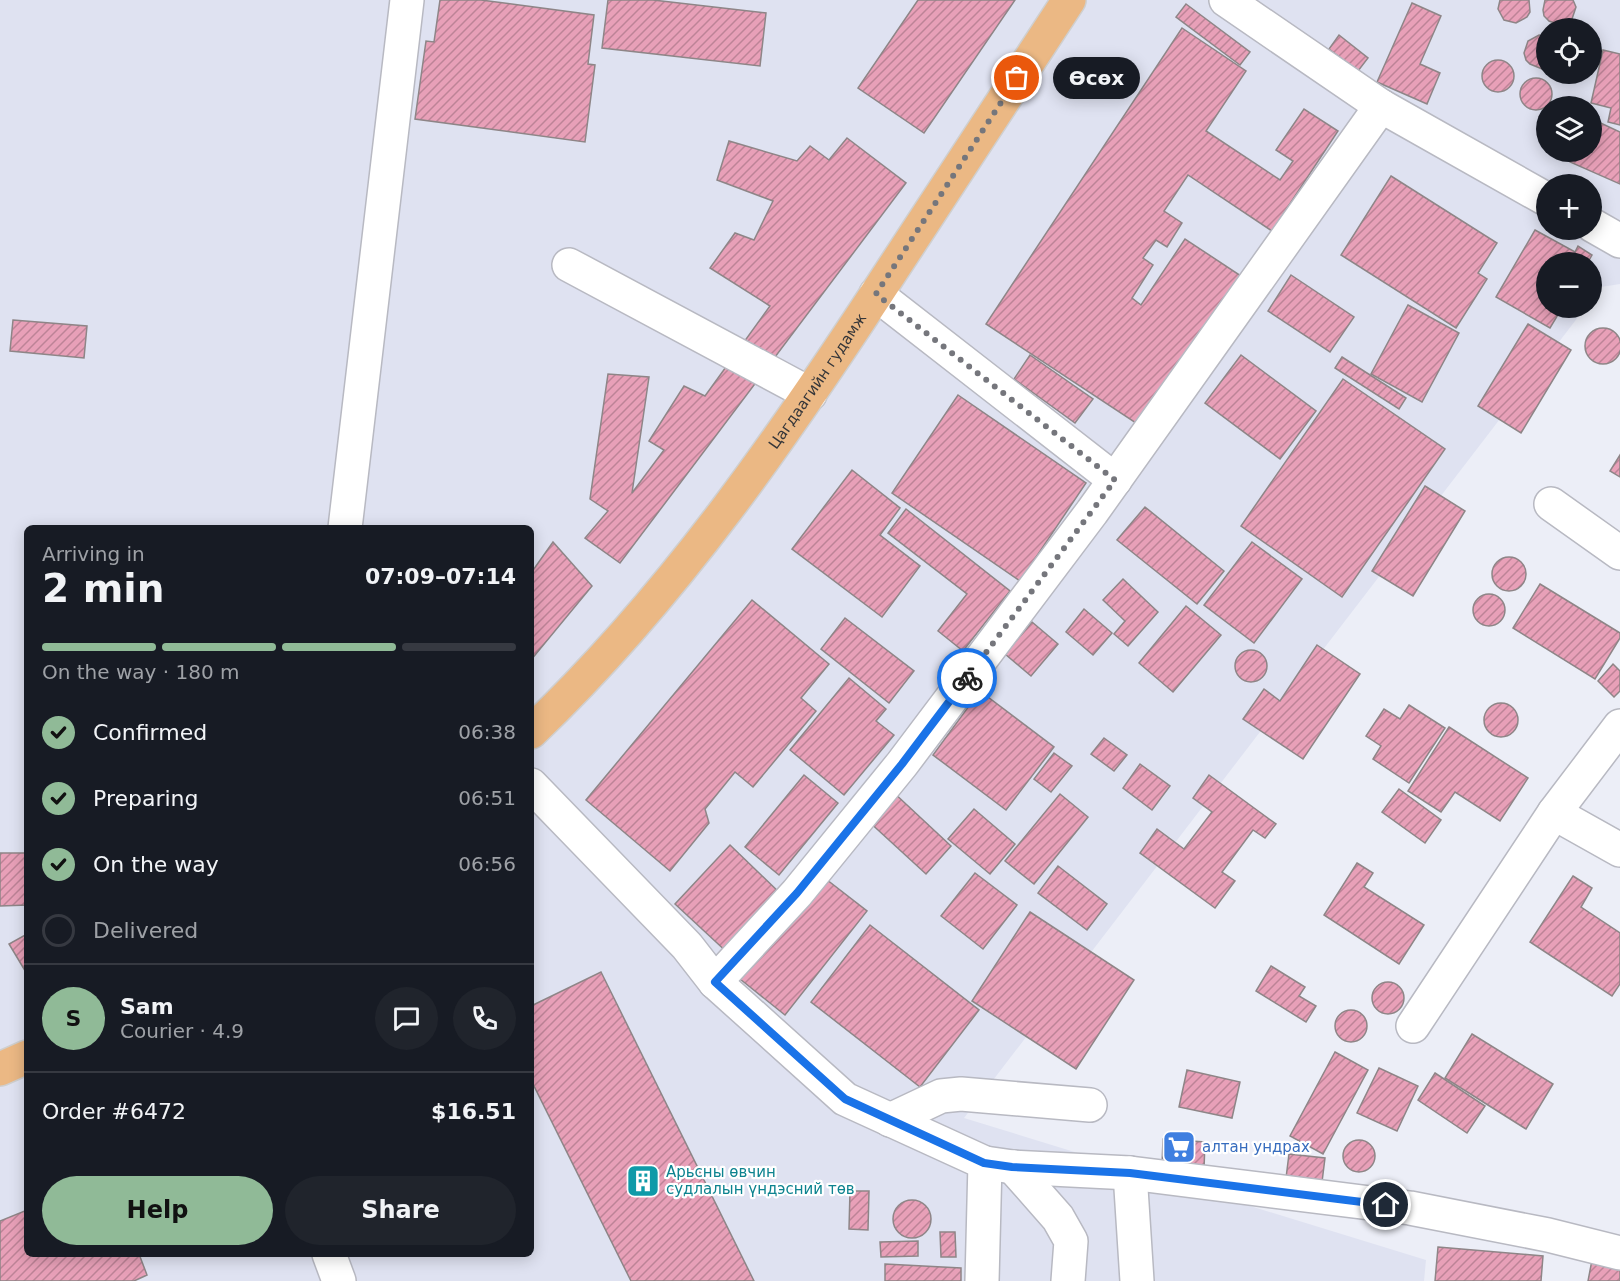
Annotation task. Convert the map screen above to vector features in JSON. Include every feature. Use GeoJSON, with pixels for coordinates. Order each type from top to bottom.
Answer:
{"type":"FeatureCollection","features":[{"type":"Feature","properties":{"kind":"main road","name":"Цагдаагийн гудамж"},"geometry":{"type":"LineString","coordinates":[[534,729],[572,693],[634,625],[736,497],[810,394],[1069,0]]}},
{"type":"Feature","properties":{"kind":"main road"},"geometry":{"type":"LineString","coordinates":[[0,1069],[24,1058]]}},
{"type":"Feature","properties":{"kind":"street"},"geometry":{"type":"LineString","coordinates":[[345,525],[407,0]]}},
{"type":"Feature","properties":{"kind":"street"},"geometry":{"type":"LineString","coordinates":[[1226,0],[1381,106],[1536,193]]}},
{"type":"Feature","properties":{"kind":"street"},"geometry":{"type":"LineString","coordinates":[[715,982],[797,893],[902,764],[1115,480],[1381,106]]}},
{"type":"Feature","properties":{"kind":"street"},"geometry":{"type":"LineString","coordinates":[[1602,230],[1620,240]]}},
{"type":"Feature","properties":{"kind":"street"},"geometry":{"type":"LineString","coordinates":[[569,265],[810,394]]}},
{"type":"Feature","properties":{"kind":"street"},"geometry":{"type":"LineString","coordinates":[[876,294],[1115,480]]}},
{"type":"Feature","properties":{"kind":"street"},"geometry":{"type":"LineString","coordinates":[[1551,504],[1620,553]]}},
{"type":"Feature","properties":{"kind":"street"},"geometry":{"type":"LineString","coordinates":[[1413,1026],[1554,813],[1620,726]]}},
{"type":"Feature","properties":{"kind":"street"},"geometry":{"type":"LineString","coordinates":[[534,788],[687,946],[715,982],[845,1099],[998,1165],[1058,1218],[1071,1241],[1068,1281]]}},
{"type":"Feature","properties":{"kind":"street"},"geometry":{"type":"LineString","coordinates":[[1554,813],[1620,850]]}},
{"type":"Feature","properties":{"kind":"street"},"geometry":{"type":"LineString","coordinates":[[890,1120],[941,1096],[961,1094],[1090,1105]]}},
{"type":"Feature","properties":{"kind":"street"},"geometry":{"type":"LineString","coordinates":[[998,1165],[1130,1173],[1410,1208],[1548,1235],[1620,1253]]}},
{"type":"Feature","properties":{"kind":"street"},"geometry":{"type":"LineString","coordinates":[[982,1281],[998,1165]]}},
{"type":"Feature","properties":{"kind":"street"},"geometry":{"type":"LineString","coordinates":[[1130,1173],[1137,1281]]}},
{"type":"Feature","properties":{"kind":"street"},"geometry":{"type":"LineString","coordinates":[[330,1257],[339,1281]]}},
{"type":"Feature","properties":{"kind":"shaded area"},"geometry":{"type":"Polygon","coordinates":[[[0,0],[1620,0],[1620,284],[1602,287],[1602,252],[1536,252],[1536,318],[1577,318],[964,1118],[1426,1260],[1424,1281],[0,1281],[0,0]]]}},
{"type":"Feature","properties":{"kind":"building"},"geometry":{"type":"Polygon","coordinates":[[[440,0],[481,0],[594,15],[588,64],[595,65],[585,142],[415,119],[426,41],[434,42],[440,0]]]}},
{"type":"Feature","properties":{"kind":"building"},"geometry":{"type":"Polygon","coordinates":[[[608,0],[653,0],[766,13],[760,66],[602,48],[608,0]]]}},
{"type":"Feature","properties":{"kind":"building"},"geometry":{"type":"Polygon","coordinates":[[[918,0],[1015,0],[924,133],[858,88],[918,0]]]}},
{"type":"Feature","properties":{"kind":"building"},"geometry":{"type":"Polygon","coordinates":[[[1500,0],[1529,0],[1530,12],[1527,17],[1516,23],[1504,20],[1498,9],[1500,0]]]}},
{"type":"Feature","properties":{"kind":"building"},"geometry":{"type":"Polygon","coordinates":[[[1545,0],[1573,0],[1576,7],[1572,18],[1546,18],[1543,10],[1545,0]]]}},
{"type":"Feature","properties":{"kind":"building"},"geometry":{"type":"Polygon","coordinates":[[[1412,3],[1441,16],[1420,64],[1440,73],[1427,104],[1377,82],[1412,3]]]}},
{"type":"Feature","properties":{"kind":"building"},"geometry":{"type":"Polygon","coordinates":[[[1186,4],[1250,52],[1240,65],[1176,17],[1186,4]]]}},
{"type":"Feature","properties":{"kind":"building"},"geometry":{"type":"Polygon","coordinates":[[[1182,28],[1246,71],[1206,131],[1280,180],[1293,161],[1276,150],[1304,109],[1338,131],[1272,231],[1188,175],[1164,211],[1182,223],[1167,247],[1156,240],[1143,258],[1153,265],[1132,298],[1141,305],[1185,239],[1241,276],[1142,427],[986,324],[1182,28]]]}},
{"type":"Feature","properties":{"kind":"building"},"geometry":{"type":"Polygon","coordinates":[[[1339,35],[1368,58],[1358,71],[1329,49],[1339,35]]]}},
{"type":"Feature","properties":{"kind":"building"},"geometry":{"type":"Polygon","coordinates":[[[1536,37],[1536,66],[1526,60],[1524,53],[1528,41],[1536,37]]]}},
{"type":"Feature","properties":{"kind":"building"},"geometry":{"type":"Polygon","coordinates":[[[1603,50],[1620,54],[1620,125],[1608,122],[1611,108],[1602,106],[1602,96],[1593,96],[1595,84],[1602,84],[1603,50]]]}},
{"type":"Feature","properties":{"kind":"building"},"geometry":{"type":"Polygon","coordinates":[[[1498,60],[1509,65],[1514,76],[1509,87],[1498,92],[1487,87],[1482,76],[1487,65],[1498,60]]]}},
{"type":"Feature","properties":{"kind":"building"},"geometry":{"type":"Polygon","coordinates":[[[1536,78],[1536,84],[1548,84],[1551,88],[1552,96],[1536,96],[1536,110],[1530,109],[1521,100],[1521,88],[1530,79],[1536,78]]]}},
{"type":"Feature","properties":{"kind":"building"},"geometry":{"type":"Polygon","coordinates":[[[1602,124],[1620,132],[1620,184],[1602,176],[1602,174],[1570,162],[1602,162],[1602,124]]]}},
{"type":"Feature","properties":{"kind":"building"},"geometry":{"type":"Polygon","coordinates":[[[847,138],[906,183],[620,563],[585,538],[608,511],[590,499],[608,374],[649,377],[632,493],[664,450],[649,441],[684,386],[705,396],[770,306],[710,268],[735,233],[754,240],[773,201],[717,180],[729,141],[797,161],[810,146],[829,160],[847,138]]]}},
{"type":"Feature","properties":{"kind":"building"},"geometry":{"type":"Polygon","coordinates":[[[1391,176],[1497,243],[1478,273],[1487,279],[1456,328],[1341,255],[1391,176]]]}},
{"type":"Feature","properties":{"kind":"building"},"geometry":{"type":"Polygon","coordinates":[[[1535,230],[1536,240],[1553,240],[1575,252],[1536,252],[1536,318],[1556,318],[1550,328],[1496,297],[1535,230]]]}},
{"type":"Feature","properties":{"kind":"building"},"geometry":{"type":"Polygon","coordinates":[[[1578,246],[1587,252],[1575,252],[1578,246]]]}},
{"type":"Feature","properties":{"kind":"building"},"geometry":{"type":"Polygon","coordinates":[[[1291,275],[1354,317],[1330,352],[1268,311],[1291,275]]]}},
{"type":"Feature","properties":{"kind":"building"},"geometry":{"type":"Polygon","coordinates":[[[1408,305],[1459,333],[1422,402],[1371,374],[1408,305]]]}},
{"type":"Feature","properties":{"kind":"building"},"geometry":{"type":"Polygon","coordinates":[[[13,320],[87,326],[84,358],[10,351],[13,320]]]}},
{"type":"Feature","properties":{"kind":"building"},"geometry":{"type":"Polygon","coordinates":[[[1528,324],[1571,350],[1521,433],[1478,406],[1528,324]]]}},
{"type":"Feature","properties":{"kind":"building"},"geometry":{"type":"Polygon","coordinates":[[[1603,328],[1615,334],[1621,346],[1615,358],[1603,364],[1591,358],[1585,346],[1591,334],[1603,328]]]}},
{"type":"Feature","properties":{"kind":"building"},"geometry":{"type":"Polygon","coordinates":[[[1030,355],[1093,399],[1075,423],[1014,379],[1030,355]]]}},
{"type":"Feature","properties":{"kind":"building"},"geometry":{"type":"Polygon","coordinates":[[[1241,355],[1316,411],[1280,459],[1205,403],[1241,355]]]}},
{"type":"Feature","properties":{"kind":"building"},"geometry":{"type":"Polygon","coordinates":[[[1342,357],[1406,398],[1399,409],[1335,368],[1342,357]]]}},
{"type":"Feature","properties":{"kind":"building"},"geometry":{"type":"Polygon","coordinates":[[[1343,379],[1445,449],[1342,597],[1241,526],[1343,379]]]}},
{"type":"Feature","properties":{"kind":"building"},"geometry":{"type":"Polygon","coordinates":[[[958,395],[1086,483],[1020,581],[892,493],[958,395]]]}},
{"type":"Feature","properties":{"kind":"building"},"geometry":{"type":"Polygon","coordinates":[[[1620,455],[1620,477],[1610,471],[1620,455]]]}},
{"type":"Feature","properties":{"kind":"building"},"geometry":{"type":"Polygon","coordinates":[[[852,470],[900,508],[880,535],[920,566],[882,617],[792,549],[852,470]]]}},
{"type":"Feature","properties":{"kind":"building"},"geometry":{"type":"Polygon","coordinates":[[[1425,486],[1465,511],[1413,596],[1372,571],[1425,486]]]}},
{"type":"Feature","properties":{"kind":"building"},"geometry":{"type":"Polygon","coordinates":[[[1145,507],[1224,571],[1197,604],[1117,540],[1145,507]]]}},
{"type":"Feature","properties":{"kind":"building"},"geometry":{"type":"Polygon","coordinates":[[[906,509],[1010,591],[963,651],[938,631],[967,594],[888,533],[906,509]]]}},
{"type":"Feature","properties":{"kind":"building"},"geometry":{"type":"Polygon","coordinates":[[[553,542],[592,586],[534,656],[534,569],[553,542]]]}},
{"type":"Feature","properties":{"kind":"building"},"geometry":{"type":"Polygon","coordinates":[[[1252,542],[1302,579],[1254,643],[1204,605],[1252,542]]]}},
{"type":"Feature","properties":{"kind":"building"},"geometry":{"type":"Polygon","coordinates":[[[1509,557],[1521,562],[1526,574],[1521,586],[1509,591],[1497,586],[1492,574],[1497,562],[1509,557]]]}},
{"type":"Feature","properties":{"kind":"building"},"geometry":{"type":"Polygon","coordinates":[[[1123,579],[1158,612],[1128,646],[1114,634],[1125,621],[1103,600],[1123,579]]]}},
{"type":"Feature","properties":{"kind":"building"},"geometry":{"type":"Polygon","coordinates":[[[1540,584],[1620,633],[1620,638],[1595,679],[1513,628],[1540,584]]]}},
{"type":"Feature","properties":{"kind":"building"},"geometry":{"type":"Polygon","coordinates":[[[1489,594],[1500,599],[1505,610],[1500,621],[1489,626],[1478,621],[1473,610],[1478,599],[1489,594]]]}},
{"type":"Feature","properties":{"kind":"building"},"geometry":{"type":"Polygon","coordinates":[[[752,600],[829,664],[801,698],[816,711],[753,787],[735,772],[705,809],[709,823],[670,871],[586,800],[752,600]]]}},
{"type":"Feature","properties":{"kind":"building"},"geometry":{"type":"Polygon","coordinates":[[[1186,606],[1221,635],[1173,692],[1139,663],[1186,606]]]}},
{"type":"Feature","properties":{"kind":"building"},"geometry":{"type":"Polygon","coordinates":[[[1084,609],[1112,633],[1093,655],[1066,632],[1084,609]]]}},
{"type":"Feature","properties":{"kind":"building"},"geometry":{"type":"Polygon","coordinates":[[[845,618],[914,671],[889,703],[821,649],[845,618]]]}},
{"type":"Feature","properties":{"kind":"building"},"geometry":{"type":"Polygon","coordinates":[[[1032,622],[1058,644],[1031,676],[1005,654],[1032,622]]]}},
{"type":"Feature","properties":{"kind":"building"},"geometry":{"type":"Polygon","coordinates":[[[1317,645],[1360,674],[1303,759],[1243,719],[1264,689],[1280,701],[1317,645]]]}},
{"type":"Feature","properties":{"kind":"building"},"geometry":{"type":"Polygon","coordinates":[[[1251,650],[1263,654],[1267,666],[1263,678],[1251,682],[1239,678],[1235,666],[1239,654],[1251,650]]]}},
{"type":"Feature","properties":{"kind":"building"},"geometry":{"type":"Polygon","coordinates":[[[1613,664],[1620,671],[1620,691],[1614,697],[1598,681],[1613,664]]]}},
{"type":"Feature","properties":{"kind":"building"},"geometry":{"type":"Polygon","coordinates":[[[849,678],[886,709],[876,721],[894,735],[844,795],[790,750],[849,678]]]}},
{"type":"Feature","properties":{"kind":"building"},"geometry":{"type":"Polygon","coordinates":[[[980,691],[1054,747],[1006,810],[933,755],[980,691]]]}},
{"type":"Feature","properties":{"kind":"building"},"geometry":{"type":"Polygon","coordinates":[[[1501,703],[1513,708],[1518,720],[1513,732],[1501,737],[1489,732],[1484,720],[1489,708],[1501,703]]]}},
{"type":"Feature","properties":{"kind":"building"},"geometry":{"type":"Polygon","coordinates":[[[1409,705],[1445,728],[1409,783],[1373,759],[1381,746],[1366,736],[1384,709],[1400,719],[1409,705]]]}},
{"type":"Feature","properties":{"kind":"building"},"geometry":{"type":"Polygon","coordinates":[[[1449,727],[1528,778],[1500,821],[1455,792],[1441,812],[1408,791],[1449,727]]]}},
{"type":"Feature","properties":{"kind":"building"},"geometry":{"type":"Polygon","coordinates":[[[1104,738],[1127,755],[1114,771],[1091,754],[1104,738]]]}},
{"type":"Feature","properties":{"kind":"building"},"geometry":{"type":"Polygon","coordinates":[[[1054,753],[1072,766],[1051,792],[1034,779],[1054,753]]]}},
{"type":"Feature","properties":{"kind":"building"},"geometry":{"type":"Polygon","coordinates":[[[1140,764],[1170,786],[1152,810],[1123,788],[1140,764]]]}},
{"type":"Feature","properties":{"kind":"building"},"geometry":{"type":"Polygon","coordinates":[[[804,775],[838,803],[779,875],[745,847],[804,775]]]}},
{"type":"Feature","properties":{"kind":"building"},"geometry":{"type":"Polygon","coordinates":[[[1209,775],[1276,824],[1265,838],[1253,830],[1222,872],[1235,881],[1215,908],[1140,853],[1157,829],[1184,849],[1212,812],[1193,798],[1209,775]]]}},
{"type":"Feature","properties":{"kind":"building"},"geometry":{"type":"Polygon","coordinates":[[[1399,789],[1441,820],[1425,843],[1382,812],[1399,789]]]}},
{"type":"Feature","properties":{"kind":"building"},"geometry":{"type":"Polygon","coordinates":[[[892,791],[951,846],[926,874],[866,819],[892,791]]]}},
{"type":"Feature","properties":{"kind":"building"},"geometry":{"type":"Polygon","coordinates":[[[1060,794],[1088,817],[1034,884],[1005,861],[1060,794]]]}},
{"type":"Feature","properties":{"kind":"building"},"geometry":{"type":"Polygon","coordinates":[[[974,809],[1015,844],[990,874],[948,839],[974,809]]]}},
{"type":"Feature","properties":{"kind":"building"},"geometry":{"type":"Polygon","coordinates":[[[730,845],[784,897],[730,955],[675,904],[730,845]]]}},
{"type":"Feature","properties":{"kind":"building"},"geometry":{"type":"Polygon","coordinates":[[[0,853],[24,853],[24,905],[0,906],[0,853]]]}},
{"type":"Feature","properties":{"kind":"building"},"geometry":{"type":"Polygon","coordinates":[[[1357,863],[1373,873],[1364,887],[1424,925],[1399,964],[1324,915],[1357,863]]]}},
{"type":"Feature","properties":{"kind":"building"},"geometry":{"type":"Polygon","coordinates":[[[1058,866],[1107,904],[1087,930],[1038,893],[1058,866]]]}},
{"type":"Feature","properties":{"kind":"building"},"geometry":{"type":"Polygon","coordinates":[[[975,873],[1017,905],[983,949],[941,916],[975,873]]]}},
{"type":"Feature","properties":{"kind":"building"},"geometry":{"type":"Polygon","coordinates":[[[822,876],[867,911],[785,1015],[740,979],[822,876]]]}},
{"type":"Feature","properties":{"kind":"building"},"geometry":{"type":"Polygon","coordinates":[[[1573,876],[1592,888],[1581,907],[1620,933],[1620,984],[1612,996],[1530,942],[1573,876]]]}},
{"type":"Feature","properties":{"kind":"building"},"geometry":{"type":"Polygon","coordinates":[[[1030,912],[1134,980],[1076,1069],[972,1001],[1030,912]]]}},
{"type":"Feature","properties":{"kind":"building"},"geometry":{"type":"Polygon","coordinates":[[[870,925],[979,1010],[920,1087],[811,1002],[870,925]]]}},
{"type":"Feature","properties":{"kind":"building"},"geometry":{"type":"Polygon","coordinates":[[[24,936],[24,969],[9,944],[24,936]]]}},
{"type":"Feature","properties":{"kind":"building"},"geometry":{"type":"Polygon","coordinates":[[[1271,966],[1305,987],[1299,996],[1316,1006],[1306,1022],[1256,991],[1271,966]]]}},
{"type":"Feature","properties":{"kind":"building","name":"Арьсны өвчин судлалын үндэсний төв"},"geometry":{"type":"Polygon","coordinates":[[[601,972],[754,1281],[631,1281],[534,1086],[534,1005],[601,972]]]}},
{"type":"Feature","properties":{"kind":"building"},"geometry":{"type":"Polygon","coordinates":[[[1388,982],[1399,987],[1404,998],[1399,1009],[1388,1014],[1377,1009],[1372,998],[1377,987],[1388,982]]]}},
{"type":"Feature","properties":{"kind":"building"},"geometry":{"type":"Polygon","coordinates":[[[1351,1010],[1362,1015],[1367,1026],[1362,1037],[1351,1042],[1340,1037],[1335,1026],[1340,1015],[1351,1010]]]}},
{"type":"Feature","properties":{"kind":"building"},"geometry":{"type":"Polygon","coordinates":[[[1472,1034],[1553,1084],[1526,1129],[1445,1078],[1472,1034]]]}},
{"type":"Feature","properties":{"kind":"building"},"geometry":{"type":"Polygon","coordinates":[[[1335,1052],[1368,1070],[1323,1154],[1290,1136],[1335,1052]]]}},
{"type":"Feature","properties":{"kind":"building"},"geometry":{"type":"Polygon","coordinates":[[[1379,1068],[1418,1086],[1397,1131],[1357,1113],[1379,1068]]]}},
{"type":"Feature","properties":{"kind":"building"},"geometry":{"type":"Polygon","coordinates":[[[1187,1070],[1240,1082],[1232,1118],[1179,1107],[1187,1070]]]}},
{"type":"Feature","properties":{"kind":"building"},"geometry":{"type":"Polygon","coordinates":[[[1435,1073],[1485,1106],[1467,1133],[1418,1100],[1435,1073]]]}},
{"type":"Feature","properties":{"kind":"building"},"geometry":{"type":"Polygon","coordinates":[[[1163,1139],[1205,1142],[1204,1169],[1162,1166],[1163,1139]]]}},
{"type":"Feature","properties":{"kind":"building"},"geometry":{"type":"Polygon","coordinates":[[[1359,1140],[1370,1145],[1375,1156],[1370,1167],[1359,1172],[1348,1167],[1343,1156],[1348,1145],[1359,1140]]]}},
{"type":"Feature","properties":{"kind":"building"},"geometry":{"type":"Polygon","coordinates":[[[1289,1154],[1325,1158],[1321,1190],[1285,1186],[1289,1154]]]}},
{"type":"Feature","properties":{"kind":"building"},"geometry":{"type":"Polygon","coordinates":[[[850,1191],[869,1191],[868,1230],[849,1229],[850,1191]]]}},
{"type":"Feature","properties":{"kind":"building"},"geometry":{"type":"Polygon","coordinates":[[[912,1200],[925,1206],[931,1219],[925,1232],[912,1238],[899,1232],[893,1219],[899,1206],[912,1200]]]}},
{"type":"Feature","properties":{"kind":"building"},"geometry":{"type":"Polygon","coordinates":[[[24,1211],[24,1257],[140,1257],[147,1275],[134,1281],[0,1281],[0,1221],[24,1211]]]}},
{"type":"Feature","properties":{"kind":"building"},"geometry":{"type":"Polygon","coordinates":[[[940,1232],[955,1232],[956,1257],[941,1257],[940,1232]]]}},
{"type":"Feature","properties":{"kind":"building"},"geometry":{"type":"Polygon","coordinates":[[[918,1241],[918,1256],[881,1257],[880,1242],[918,1241]]]}},
{"type":"Feature","properties":{"kind":"building"},"geometry":{"type":"Polygon","coordinates":[[[1438,1247],[1543,1256],[1541,1281],[1435,1281],[1438,1247]]]}},
{"type":"Feature","properties":{"kind":"building"},"geometry":{"type":"Polygon","coordinates":[[[1592,1260],[1620,1265],[1620,1281],[1588,1281],[1592,1260]]]}},
{"type":"Feature","properties":{"kind":"building"},"geometry":{"type":"Polygon","coordinates":[[[885,1264],[961,1268],[961,1281],[885,1281],[885,1264]]]}},
{"type":"Feature","properties":{"kind":"way so far"},"geometry":{"type":"LineString","coordinates":[[967,678],[1115,480],[876,294],[1017,78]]}},
{"type":"Feature","properties":{"kind":"place","name":"Өсөх"},"geometry":{"type":"Point","coordinates":[1017,78]}},
{"type":"Feature","properties":{"kind":"place","name":"алтан ундрах"},"geometry":{"type":"Point","coordinates":[1179,1147]}},
{"type":"Feature","properties":{"kind":"place","name":"Арьсны өвчин судлалын үндэсний төв"},"geometry":{"type":"Point","coordinates":[643,1181]}},
{"type":"Feature","properties":{"kind":"route"},"geometry":{"type":"LineString","coordinates":[[967,678],[902,764],[797,893],[715,982],[845,1099],[984,1163],[1012,1167],[1130,1173],[1386,1205]]}}]}
